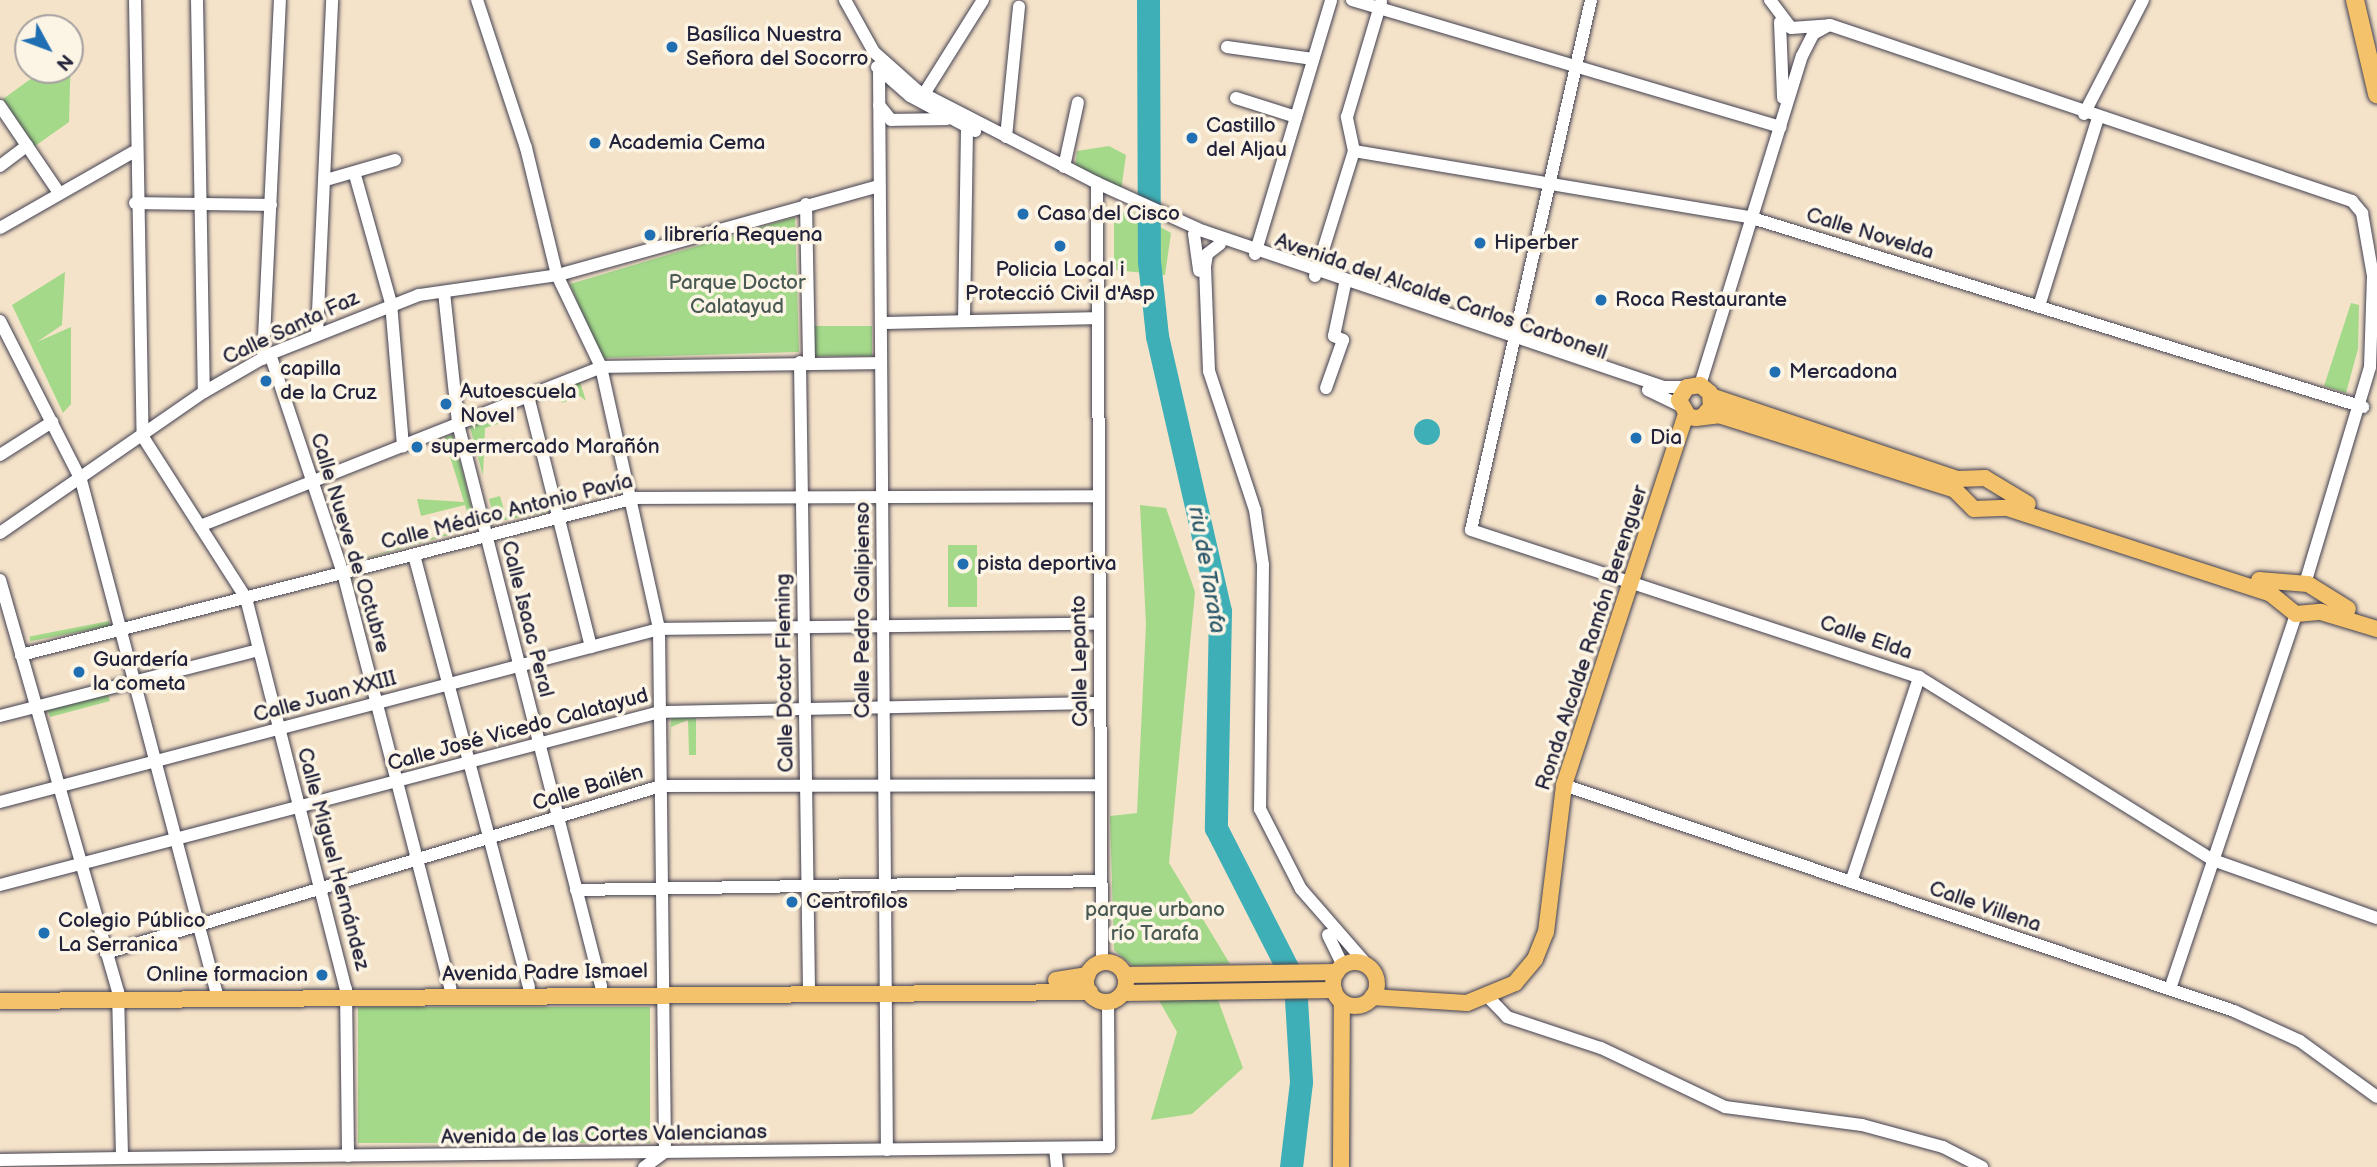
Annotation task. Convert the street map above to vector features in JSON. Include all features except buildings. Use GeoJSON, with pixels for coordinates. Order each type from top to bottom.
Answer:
{"type":"FeatureCollection","features":[{"type":"Feature","properties":{"kind":"highway"},"geometry":{"type":"LineString","coordinates":[[2355,0],[2377,94]]}},
{"type":"Feature","properties":{"kind":"main road","name":"Ronda Alcalde Ramón Berenguer"},"geometry":{"type":"LineString","coordinates":[[1123,993],[1338,996],[1366,1001],[1425,1003],[1488,997],[1515,983],[1546,932],[1564,786],[1632,580],[1682,410],[1697,388]]}},
{"type":"Feature","properties":{"kind":"main road"},"geometry":{"type":"LineString","coordinates":[[1697,388],[1703,416]]}},
{"type":"Feature","properties":{"kind":"main road","name":"Avenida del Alcalde Carlos Carbonell"},"geometry":{"type":"LineString","coordinates":[[1697,388],[1973,479],[1988,480],[1996,490],[2276,585],[2305,587],[2377,619]]}},
{"type":"Feature","properties":{"kind":"main road"},"geometry":{"type":"LineString","coordinates":[[1682,410],[1703,416],[1719,415],[1964,497],[1974,509],[2007,508],[2298,610],[2377,628]]}},
{"type":"Feature","properties":{"kind":"main road"},"geometry":{"type":"LineString","coordinates":[[1964,497],[1973,479]]}},
{"type":"Feature","properties":{"kind":"main road"},"geometry":{"type":"LineString","coordinates":[[1988,508],[1996,490]]}},
{"type":"Feature","properties":{"kind":"main road"},"geometry":{"type":"LineString","coordinates":[[2298,610],[2305,587]]}},
{"type":"Feature","properties":{"kind":"main road"},"geometry":{"type":"LineString","coordinates":[[2298,610],[2305,587]]}},
{"type":"Feature","properties":{"kind":"main road"},"geometry":{"type":"LineString","coordinates":[[1102,963],[1116,964],[1125,975],[1123,993],[1108,1002],[1090,992],[1088,975],[1102,963]]}},
{"type":"Feature","properties":{"kind":"main road"},"geometry":{"type":"LineString","coordinates":[[1340,969],[1338,996],[1343,1112],[1341,1167]]}},
{"type":"Feature","properties":{"kind":"main road"},"geometry":{"type":"LineString","coordinates":[[1125,975],[1340,969],[1373,974],[1425,1003]]}},
{"type":"Feature","properties":{"kind":"main road"},"geometry":{"type":"LineString","coordinates":[[1343,1112],[1373,974]]}},
{"type":"Feature","properties":{"kind":"main road","name":"Avenida Padre Ismael"},"geometry":{"type":"LineString","coordinates":[[0,993],[118,995],[886,986],[1088,975]]}},
{"type":"Feature","properties":{"kind":"main road","name":"Avenida Padre Ismael"},"geometry":{"type":"LineString","coordinates":[[346,993],[529,986],[664,989]]}},
{"type":"Feature","properties":{"kind":"main road","name":"Avenida Padre Ismael"},"geometry":{"type":"LineString","coordinates":[[886,986],[1090,992]]}},
{"type":"Feature","properties":{"kind":"main road","name":"Avenida Padre Ismael"},"geometry":{"type":"LineString","coordinates":[[0,1001],[118,995]]}},
{"type":"Feature","properties":{"kind":"street"},"geometry":{"type":"LineString","coordinates":[[135,0],[133,152],[143,438]]}},
{"type":"Feature","properties":{"kind":"street"},"geometry":{"type":"LineString","coordinates":[[197,0],[204,392]]}},
{"type":"Feature","properties":{"kind":"street"},"geometry":{"type":"LineString","coordinates":[[267,357],[280,0]]}},
{"type":"Feature","properties":{"kind":"street"},"geometry":{"type":"LineString","coordinates":[[317,334],[332,0]]}},
{"type":"Feature","properties":{"kind":"street"},"geometry":{"type":"LineString","coordinates":[[477,0],[530,173],[557,275],[601,367],[635,498],[659,629],[665,1152],[644,1167]]}},
{"type":"Feature","properties":{"kind":"street"},"geometry":{"type":"LineString","coordinates":[[845,0],[879,70],[1097,187]]}},
{"type":"Feature","properties":{"kind":"street"},"geometry":{"type":"LineString","coordinates":[[896,120],[906,113],[911,89],[982,0]]}},
{"type":"Feature","properties":{"kind":"street"},"geometry":{"type":"LineString","coordinates":[[1256,253],[1331,0]]}},
{"type":"Feature","properties":{"kind":"street"},"geometry":{"type":"LineString","coordinates":[[1352,0],[1381,4],[1575,68],[1778,126]]}},
{"type":"Feature","properties":{"kind":"street"},"geometry":{"type":"LineString","coordinates":[[1513,340],[1591,0]]}},
{"type":"Feature","properties":{"kind":"street"},"geometry":{"type":"LineString","coordinates":[[1770,0],[1780,22],[1786,76],[1778,126]]}},
{"type":"Feature","properties":{"kind":"street"},"geometry":{"type":"LineString","coordinates":[[2084,114],[2143,0]]}},
{"type":"Feature","properties":{"kind":"street"},"geometry":{"type":"LineString","coordinates":[[1316,273],[1354,151],[1347,117],[1381,4]]}},
{"type":"Feature","properties":{"kind":"street"},"geometry":{"type":"LineString","coordinates":[[1006,137],[1019,7]]}},
{"type":"Feature","properties":{"kind":"street"},"geometry":{"type":"LineString","coordinates":[[1780,22],[1791,29],[1830,25],[2084,114],[2337,193],[2362,213],[2375,301],[2363,407],[2305,587]]}},
{"type":"Feature","properties":{"kind":"street"},"geometry":{"type":"LineString","coordinates":[[1697,388],[1778,126],[1807,44],[1830,25]]}},
{"type":"Feature","properties":{"kind":"street"},"geometry":{"type":"LineString","coordinates":[[868,43],[911,89],[951,120],[1195,232],[1203,371],[1254,535],[1253,809],[1275,860],[1340,969]]}},
{"type":"Feature","properties":{"kind":"street"},"geometry":{"type":"LineString","coordinates":[[1227,47],[1313,60]]}},
{"type":"Feature","properties":{"kind":"street","name":"Calle Pedro Galipienso"},"geometry":{"type":"LineString","coordinates":[[879,70],[887,1150]]}},
{"type":"Feature","properties":{"kind":"street"},"geometry":{"type":"LineString","coordinates":[[911,89],[887,90],[879,105],[883,116],[896,120],[951,120]]}},
{"type":"Feature","properties":{"kind":"street"},"geometry":{"type":"LineString","coordinates":[[1236,98],[1296,117]]}},
{"type":"Feature","properties":{"kind":"street"},"geometry":{"type":"LineString","coordinates":[[1064,167],[1078,102]]}},
{"type":"Feature","properties":{"kind":"street"},"geometry":{"type":"LineString","coordinates":[[0,106],[57,190]]}},
{"type":"Feature","properties":{"kind":"street"},"geometry":{"type":"LineString","coordinates":[[2039,306],[2098,118]]}},
{"type":"Feature","properties":{"kind":"street"},"geometry":{"type":"LineString","coordinates":[[964,320],[967,127]]}},
{"type":"Feature","properties":{"kind":"street"},"geometry":{"type":"LineString","coordinates":[[0,166],[27,146]]}},
{"type":"Feature","properties":{"kind":"street","name":"Calle Novelda"},"geometry":{"type":"LineString","coordinates":[[1354,151],[1749,217],[2363,407]]}},
{"type":"Feature","properties":{"kind":"street"},"geometry":{"type":"LineString","coordinates":[[0,228],[57,190],[133,152]]}},
{"type":"Feature","properties":{"kind":"street"},"geometry":{"type":"LineString","coordinates":[[326,180],[355,175],[394,160]]}},
{"type":"Feature","properties":{"kind":"street"},"geometry":{"type":"LineString","coordinates":[[355,175],[391,303],[403,446]]}},
{"type":"Feature","properties":{"kind":"street","name":"Calle Santa Faz"},"geometry":{"type":"LineString","coordinates":[[0,533],[143,438],[204,392],[267,357],[391,303],[557,275],[806,204],[880,186]]}},
{"type":"Feature","properties":{"kind":"street","name":"Calle Lepanto"},"geometry":{"type":"LineString","coordinates":[[1097,187],[1102,963]]}},
{"type":"Feature","properties":{"kind":"street"},"geometry":{"type":"LineString","coordinates":[[135,203],[271,205]]}},
{"type":"Feature","properties":{"kind":"street","name":"Calle Doctor Fleming"},"geometry":{"type":"LineString","coordinates":[[806,204],[800,497],[809,987]]}},
{"type":"Feature","properties":{"kind":"street","name":"Avenida del Alcalde Carlos Carbonell"},"geometry":{"type":"LineString","coordinates":[[1195,232],[1220,244],[1256,253]]}},
{"type":"Feature","properties":{"kind":"street","name":"Avenida del Alcalde Carlos Carbonell"},"geometry":{"type":"LineString","coordinates":[[1195,232],[1513,340],[1664,387],[1697,388]]}},
{"type":"Feature","properties":{"kind":"street"},"geometry":{"type":"LineString","coordinates":[[1220,244],[1207,254],[1205,267],[1209,371],[1255,510],[1263,565],[1260,809],[1301,889],[1373,974]]}},
{"type":"Feature","properties":{"kind":"street"},"geometry":{"type":"LineString","coordinates":[[1326,388],[1343,340],[1334,336],[1346,283]]}},
{"type":"Feature","properties":{"kind":"street","name":"Calle Isaac Peral"},"geometry":{"type":"LineString","coordinates":[[444,292],[458,424],[601,986]]}},
{"type":"Feature","properties":{"kind":"street"},"geometry":{"type":"LineString","coordinates":[[881,323],[1096,318]]}},
{"type":"Feature","properties":{"kind":"street"},"geometry":{"type":"LineString","coordinates":[[0,321],[81,480],[217,994]]}},
{"type":"Feature","properties":{"kind":"street","name":"Avenida del Alcalde Carlos Carbonell"},"geometry":{"type":"LineString","coordinates":[[1513,340],[1682,410]]}},
{"type":"Feature","properties":{"kind":"street","name":"Calle Elda"},"geometry":{"type":"LineString","coordinates":[[1513,340],[1471,530],[1632,580],[1919,677],[2213,860],[2377,918]]}},
{"type":"Feature","properties":{"kind":"street","name":"Calle Nueve de Octubre"},"geometry":{"type":"LineString","coordinates":[[267,357],[344,573],[450,988]]}},
{"type":"Feature","properties":{"kind":"street"},"geometry":{"type":"LineString","coordinates":[[200,526],[601,367],[881,363]]}},
{"type":"Feature","properties":{"kind":"street"},"geometry":{"type":"LineString","coordinates":[[528,396],[591,647]]}},
{"type":"Feature","properties":{"kind":"street"},"geometry":{"type":"LineString","coordinates":[[0,455],[52,422]]}},
{"type":"Feature","properties":{"kind":"street","name":"Calle Miguel Hernández"},"geometry":{"type":"LineString","coordinates":[[143,438],[246,598],[346,993],[348,1156]]}},
{"type":"Feature","properties":{"kind":"street","name":"Calle Médico Antonio Pavía"},"geometry":{"type":"LineString","coordinates":[[21,655],[635,498],[1098,496]]}},
{"type":"Feature","properties":{"kind":"street"},"geometry":{"type":"LineString","coordinates":[[414,555],[529,986]]}},
{"type":"Feature","properties":{"kind":"street"},"geometry":{"type":"LineString","coordinates":[[0,580],[118,995],[122,1158]]}},
{"type":"Feature","properties":{"kind":"street"},"geometry":{"type":"LineString","coordinates":[[2170,989],[2298,610]]}},
{"type":"Feature","properties":{"kind":"street","name":"Calle Juan XXIII"},"geometry":{"type":"LineString","coordinates":[[0,802],[659,629],[1099,624]]}},
{"type":"Feature","properties":{"kind":"street"},"geometry":{"type":"LineString","coordinates":[[0,716],[259,650]]}},
{"type":"Feature","properties":{"kind":"street"},"geometry":{"type":"LineString","coordinates":[[1851,882],[1919,677]]}},
{"type":"Feature","properties":{"kind":"street","name":"Calle José Vicedo Calatayud"},"geometry":{"type":"LineString","coordinates":[[0,885],[660,712],[1100,704]]}},
{"type":"Feature","properties":{"kind":"street","name":"Calle Bailén"},"geometry":{"type":"LineString","coordinates":[[106,953],[661,786],[1100,785]]}},
{"type":"Feature","properties":{"kind":"street","name":"Calle Villena"},"geometry":{"type":"LineString","coordinates":[[1564,786],[2170,989],[2271,1026],[2377,1097]]}},
{"type":"Feature","properties":{"kind":"street"},"geometry":{"type":"LineString","coordinates":[[576,890],[1101,881]]}},
{"type":"Feature","properties":{"kind":"street"},"geometry":{"type":"LineString","coordinates":[[1488,997],[1507,1017],[1601,1048],[1725,1107],[1862,1125],[1943,1147],[1982,1167]]}},
{"type":"Feature","properties":{"kind":"street","name":"Avenida de las Cortes Valencianas"},"geometry":{"type":"LineString","coordinates":[[0,1160],[1109,1147],[1108,1002]]}},
{"type":"Feature","properties":{"kind":"street"},"geometry":{"type":"LineString","coordinates":[[1055,1148],[1057,1167]]}},
{"type":"Feature","properties":{"kind":"green space"},"geometry":{"type":"Polygon","coordinates":[[[24,84],[70,84],[69,122],[35,146],[3,99],[24,84]]]}},
{"type":"Feature","properties":{"kind":"green space"},"geometry":{"type":"Polygon","coordinates":[[[1109,146],[1126,155],[1121,191],[1075,168],[1077,151],[1109,146]]]}},
{"type":"Feature","properties":{"kind":"green space"},"geometry":{"type":"Polygon","coordinates":[[[1128,209],[1171,233],[1165,275],[1114,270],[1114,218],[1128,209]]]}},
{"type":"Feature","properties":{"kind":"green space","name":"Parque Doctor Calatayud"},"geometry":{"type":"Polygon","coordinates":[[[795,217],[799,352],[601,358],[570,284],[795,217]]]}},
{"type":"Feature","properties":{"kind":"green space"},"geometry":{"type":"Polygon","coordinates":[[[65,272],[62,325],[37,342],[71,327],[71,404],[63,413],[12,305],[65,272]]]}},
{"type":"Feature","properties":{"kind":"green space"},"geometry":{"type":"Polygon","coordinates":[[[2351,303],[2359,305],[2358,349],[2346,393],[2324,386],[2351,303]]]}},
{"type":"Feature","properties":{"kind":"green space"},"geometry":{"type":"Polygon","coordinates":[[[807,326],[872,326],[872,356],[807,356],[807,326]]]}},
{"type":"Feature","properties":{"kind":"green space"},"geometry":{"type":"Polygon","coordinates":[[[580,382],[586,401],[580,396],[562,403],[558,391],[580,382]]]}},
{"type":"Feature","properties":{"kind":"green space"},"geometry":{"type":"Polygon","coordinates":[[[497,416],[498,424],[485,428],[483,476],[470,427],[497,416]]]}},
{"type":"Feature","properties":{"kind":"green space"},"geometry":{"type":"Polygon","coordinates":[[[453,435],[477,527],[349,563],[471,526],[465,505],[421,516],[417,499],[464,502],[444,437],[453,435]]]}},
{"type":"Feature","properties":{"kind":"green space"},"geometry":{"type":"Polygon","coordinates":[[[547,491],[552,511],[495,522],[489,499],[500,496],[506,517],[547,508],[547,491]]]}},
{"type":"Feature","properties":{"kind":"green space","name":"parque urbano río Tarafa"},"geometry":{"type":"Polygon","coordinates":[[[1140,505],[1166,508],[1195,592],[1169,863],[1230,964],[1133,966],[1114,950],[1110,816],[1137,813],[1146,624],[1140,505]]]}},
{"type":"Feature","properties":{"kind":"green space","name":"pista deportiva"},"geometry":{"type":"Polygon","coordinates":[[[948,545],[977,545],[977,607],[948,607],[948,545]]]}},
{"type":"Feature","properties":{"kind":"green space"},"geometry":{"type":"Polygon","coordinates":[[[109,621],[110,626],[30,641],[29,636],[109,621]]]}},
{"type":"Feature","properties":{"kind":"green space"},"geometry":{"type":"Polygon","coordinates":[[[108,695],[110,701],[50,717],[48,710],[108,695]]]}},
{"type":"Feature","properties":{"kind":"green space"},"geometry":{"type":"Polygon","coordinates":[[[671,717],[696,718],[696,755],[689,755],[688,720],[671,727],[669,755],[671,717]]]}},
{"type":"Feature","properties":{"kind":"green space"},"geometry":{"type":"Polygon","coordinates":[[[1214,989],[1243,1068],[1192,1114],[1151,1120],[1177,1032],[1153,990],[1214,989]]]}},
{"type":"Feature","properties":{"kind":"green space"},"geometry":{"type":"Polygon","coordinates":[[[358,1007],[650,1007],[650,1143],[358,1143],[358,1007]]]}},
{"type":"Feature","properties":{"kind":"water"},"geometry":{"type":"Polygon","coordinates":[[[1427,419],[1436,423],[1440,432],[1436,441],[1427,445],[1418,441],[1414,432],[1418,423],[1427,419]]]}},
{"type":"Feature","properties":{"kind":"waterway","name":"riu de Tarafa"},"geometry":{"type":"LineString","coordinates":[[1148,0],[1149,261],[1157,336],[1220,611],[1216,828],[1295,983],[1301,1082],[1291,1167]]}},
{"type":"Feature","properties":{"kind":"place","name":"Basílica Nuestra Señora del Socorro"},"geometry":{"type":"Point","coordinates":[672,47]}},
{"type":"Feature","properties":{"kind":"place","name":"Castillo del Aljau"},"geometry":{"type":"Point","coordinates":[1192,138]}},
{"type":"Feature","properties":{"kind":"place","name":"Academia Cema"},"geometry":{"type":"Point","coordinates":[595,143]}},
{"type":"Feature","properties":{"kind":"place","name":"Casa del Cisco"},"geometry":{"type":"Point","coordinates":[1023,214]}},
{"type":"Feature","properties":{"kind":"place","name":"librería Requena"},"geometry":{"type":"Point","coordinates":[650,235]}},
{"type":"Feature","properties":{"kind":"place","name":"Hiperber"},"geometry":{"type":"Point","coordinates":[1480,243]}},
{"type":"Feature","properties":{"kind":"place","name":"Policia Local i Protecció Civil d'Asp"},"geometry":{"type":"Point","coordinates":[1060,246]}},
{"type":"Feature","properties":{"kind":"place","name":"Roca Restaurante"},"geometry":{"type":"Point","coordinates":[1601,300]}},
{"type":"Feature","properties":{"kind":"place","name":"Mercadona"},"geometry":{"type":"Point","coordinates":[1775,372]}},
{"type":"Feature","properties":{"kind":"place","name":"capilla de la Cruz"},"geometry":{"type":"Point","coordinates":[266,381]}},
{"type":"Feature","properties":{"kind":"place","name":"Autoescuela Novel"},"geometry":{"type":"Point","coordinates":[446,404]}},
{"type":"Feature","properties":{"kind":"place","name":"Dia"},"geometry":{"type":"Point","coordinates":[1636,438]}},
{"type":"Feature","properties":{"kind":"place","name":"supermercado Marañón"},"geometry":{"type":"Point","coordinates":[417,447]}},
{"type":"Feature","properties":{"kind":"place","name":"pista deportiva"},"geometry":{"type":"Point","coordinates":[963,564]}},
{"type":"Feature","properties":{"kind":"place","name":"Guardería la cometa"},"geometry":{"type":"Point","coordinates":[79,672]}},
{"type":"Feature","properties":{"kind":"place","name":"Centrofilos"},"geometry":{"type":"Point","coordinates":[792,902]}},
{"type":"Feature","properties":{"kind":"place","name":"Colegio Público La Serranica"},"geometry":{"type":"Point","coordinates":[44,933]}},
{"type":"Feature","properties":{"kind":"place","name":"Online formacion"},"geometry":{"type":"Point","coordinates":[322,975]}}]}
